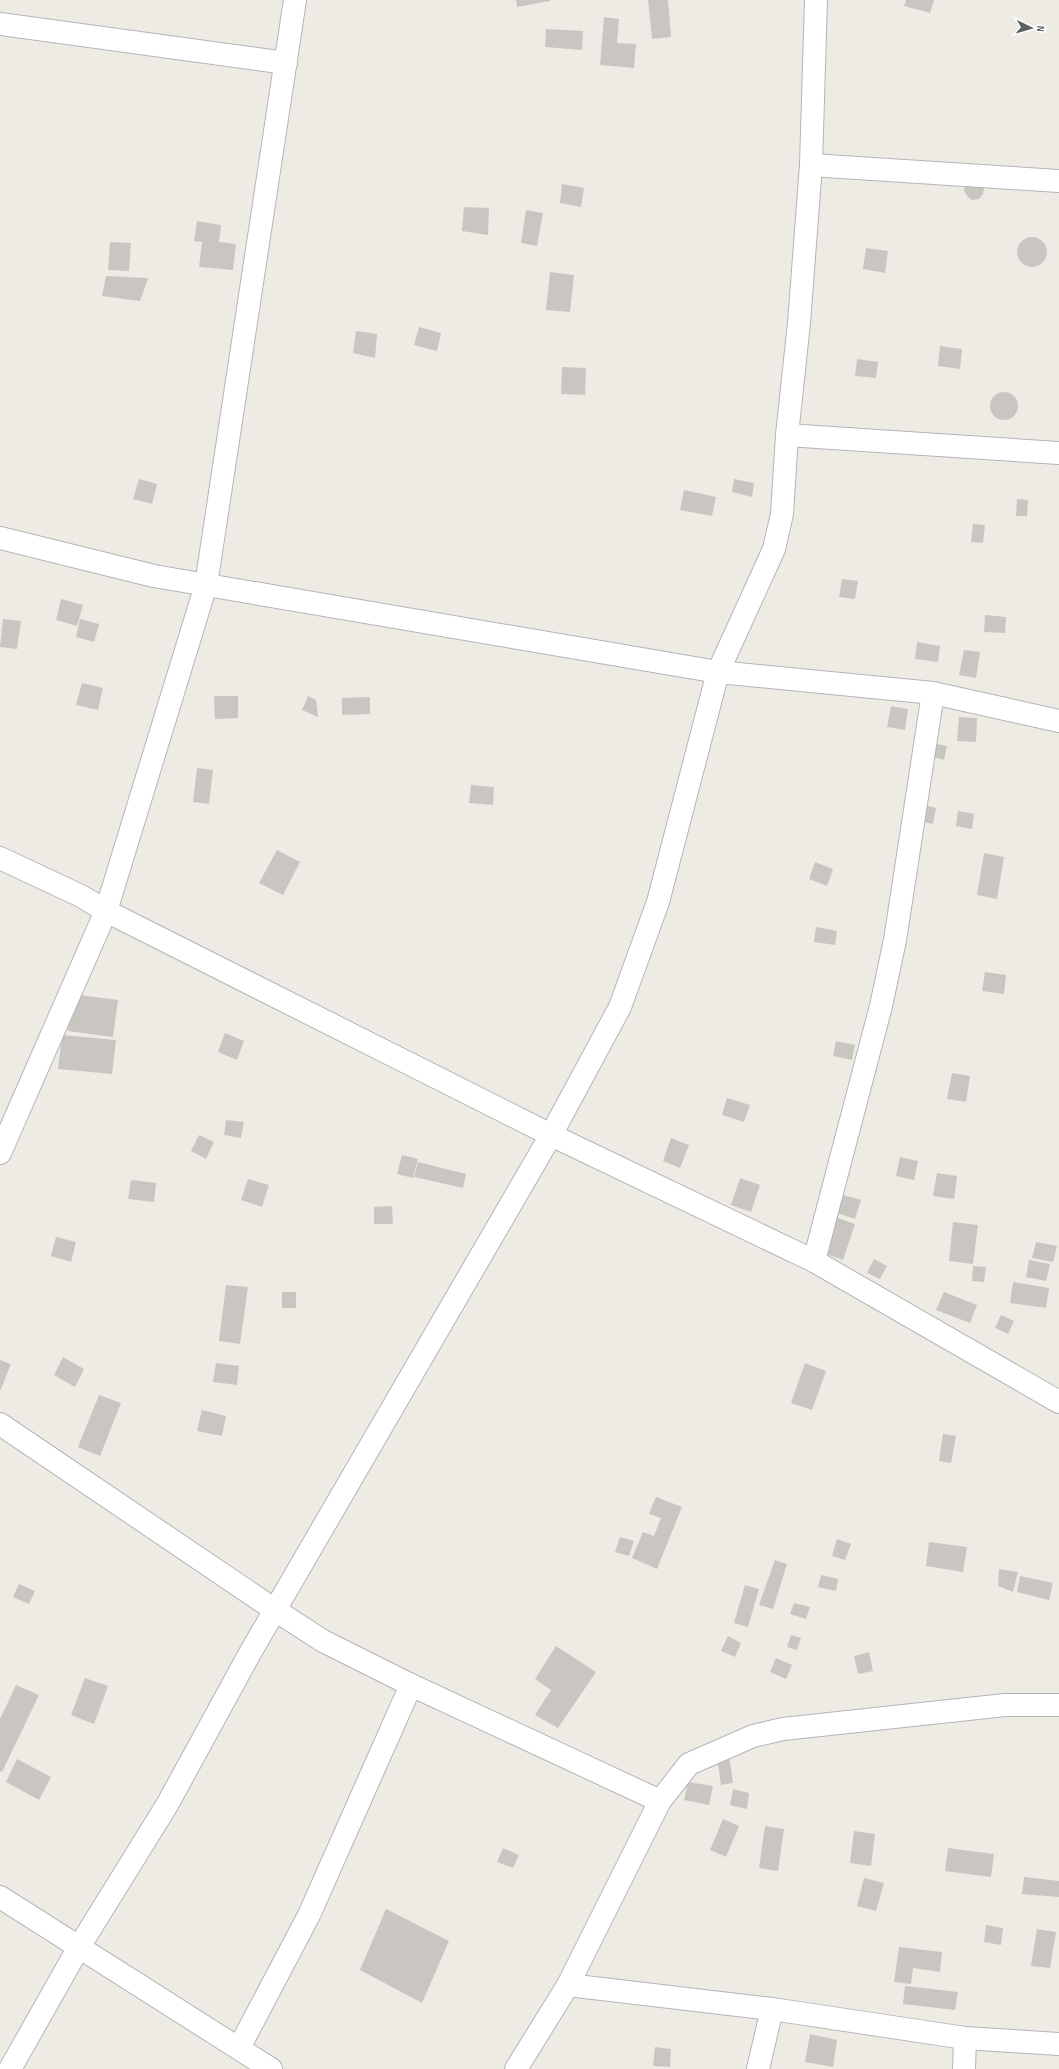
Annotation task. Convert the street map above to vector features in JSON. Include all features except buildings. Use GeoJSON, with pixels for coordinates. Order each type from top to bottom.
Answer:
{"type":"FeatureCollection","features":[{"type":"Feature","properties":{"kind":"street"},"geometry":{"type":"LineString","coordinates":[[0,1153],[106,911],[206,585],[295,0]]}},
{"type":"Feature","properties":{"kind":"street"},"geometry":{"type":"LineString","coordinates":[[10,2069],[80,1947],[167,1805],[250,1653],[551,1135],[620,1007],[655,910],[718,672],[774,549],[782,514],[787,435],[800,323],[811,165],[816,0]]}},
{"type":"Feature","properties":{"kind":"street"},"geometry":{"type":"LineString","coordinates":[[0,24],[286,63]]}},
{"type":"Feature","properties":{"kind":"street"},"geometry":{"type":"LineString","coordinates":[[811,165],[1059,180]]}},
{"type":"Feature","properties":{"kind":"street"},"geometry":{"type":"LineString","coordinates":[[787,435],[1059,453]]}},
{"type":"Feature","properties":{"kind":"street"},"geometry":{"type":"LineString","coordinates":[[0,538],[154,576],[206,585],[718,672],[933,693],[1059,721]]}},
{"type":"Feature","properties":{"kind":"street"},"geometry":{"type":"LineString","coordinates":[[814,1261],[881,1006],[895,940],[933,693]]}},
{"type":"Feature","properties":{"kind":"street"},"geometry":{"type":"LineString","coordinates":[[0,858],[81,896],[106,911],[551,1135],[814,1261],[1059,1402]]}},
{"type":"Feature","properties":{"kind":"street"},"geometry":{"type":"LineString","coordinates":[[0,1424],[323,1641],[411,1685],[660,1801]]}},
{"type":"Feature","properties":{"kind":"street"},"geometry":{"type":"LineString","coordinates":[[239,2048],[309,1915],[411,1685]]}},
{"type":"Feature","properties":{"kind":"street"},"geometry":{"type":"LineString","coordinates":[[516,2069],[568,1985],[660,1801],[689,1764],[753,1736],[783,1728],[1005,1705],[1059,1705]]}},
{"type":"Feature","properties":{"kind":"street"},"geometry":{"type":"LineString","coordinates":[[0,1897],[271,2069]]}},
{"type":"Feature","properties":{"kind":"street"},"geometry":{"type":"LineString","coordinates":[[568,1985],[772,2009],[965,2038],[1059,2044]]}},
{"type":"Feature","properties":{"kind":"street"},"geometry":{"type":"LineString","coordinates":[[758,2069],[772,2009]]}},
{"type":"Feature","properties":{"kind":"street"},"geometry":{"type":"LineString","coordinates":[[964,2069],[965,2038]]}}]}
